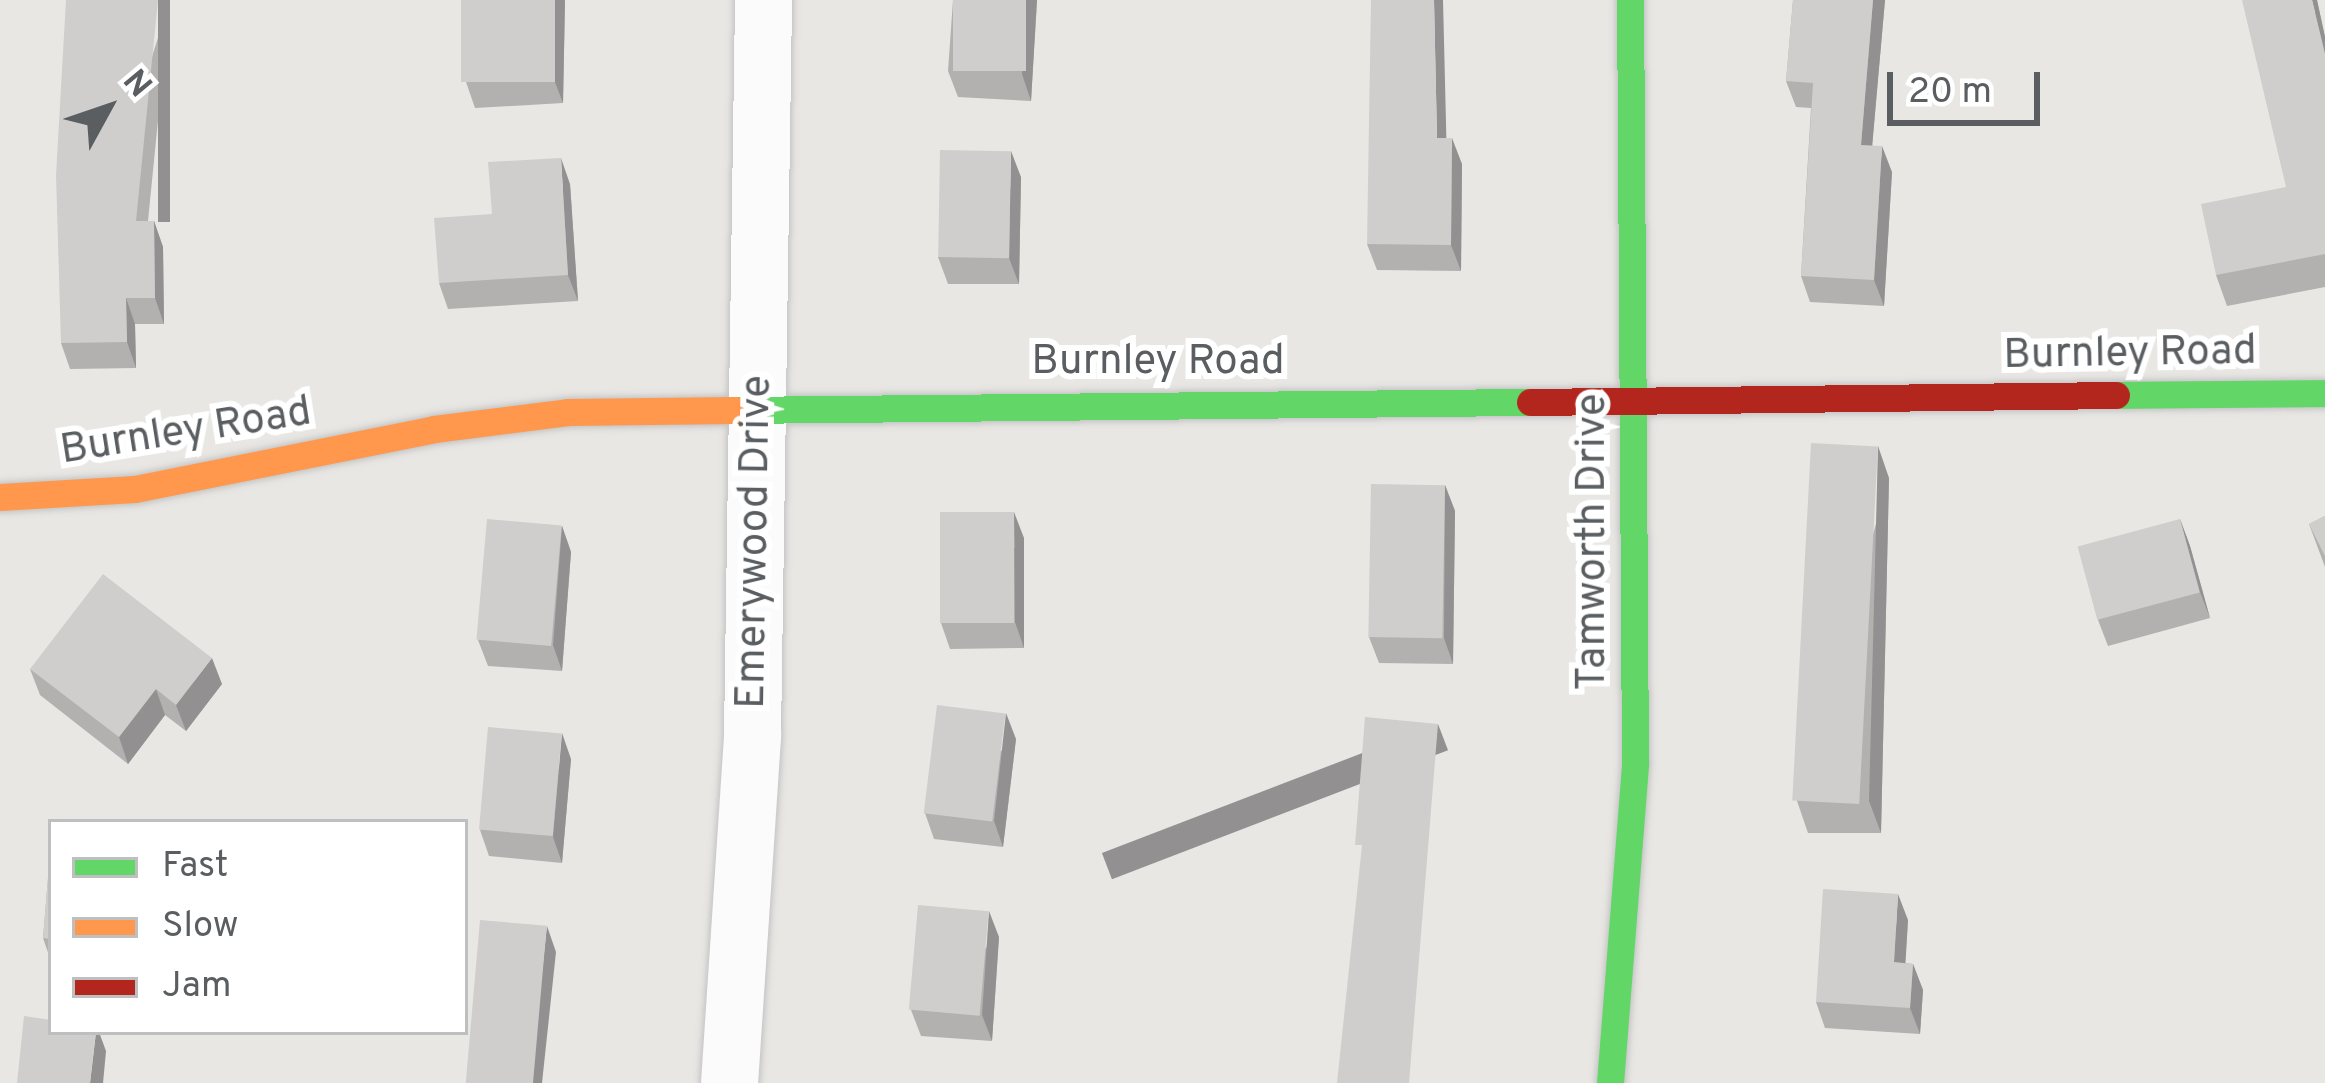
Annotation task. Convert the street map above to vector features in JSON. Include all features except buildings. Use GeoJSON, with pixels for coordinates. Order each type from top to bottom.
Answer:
{"type":"FeatureCollection","features":[{"type":"Feature","properties":{"kind":"street","name":"Emerywood Drive"},"geometry":{"type":"LineString","coordinates":[[729,1083],[752,735],[763,0]]}},
{"type":"Feature","properties":{"kind":"street","name":"Tamworth Drive"},"geometry":{"type":"LineString","coordinates":[[1610,1083],[1635,764],[1630,0]]}},
{"type":"Feature","properties":{"kind":"street","name":"Burnley Road"},"geometry":{"type":"LineString","coordinates":[[0,497],[135,489],[434,429],[568,412],[2325,393]]}},
{"type":"Feature","properties":{"kind":"traffic: fast"},"geometry":{"type":"LineString","coordinates":[[1610,1083],[1635,764],[1630,0]]}},
{"type":"Feature","properties":{"kind":"traffic: fast"},"geometry":{"type":"LineString","coordinates":[[2116,395],[2325,393]]}},
{"type":"Feature","properties":{"kind":"traffic: fast"},"geometry":{"type":"LineString","coordinates":[[735,410],[1530,402]]}},
{"type":"Feature","properties":{"kind":"traffic: slow"},"geometry":{"type":"LineString","coordinates":[[0,497],[135,489],[434,429],[568,412],[735,410]]}},
{"type":"Feature","properties":{"kind":"traffic: jam"},"geometry":{"type":"LineString","coordinates":[[1530,402],[2116,395]]}}]}
